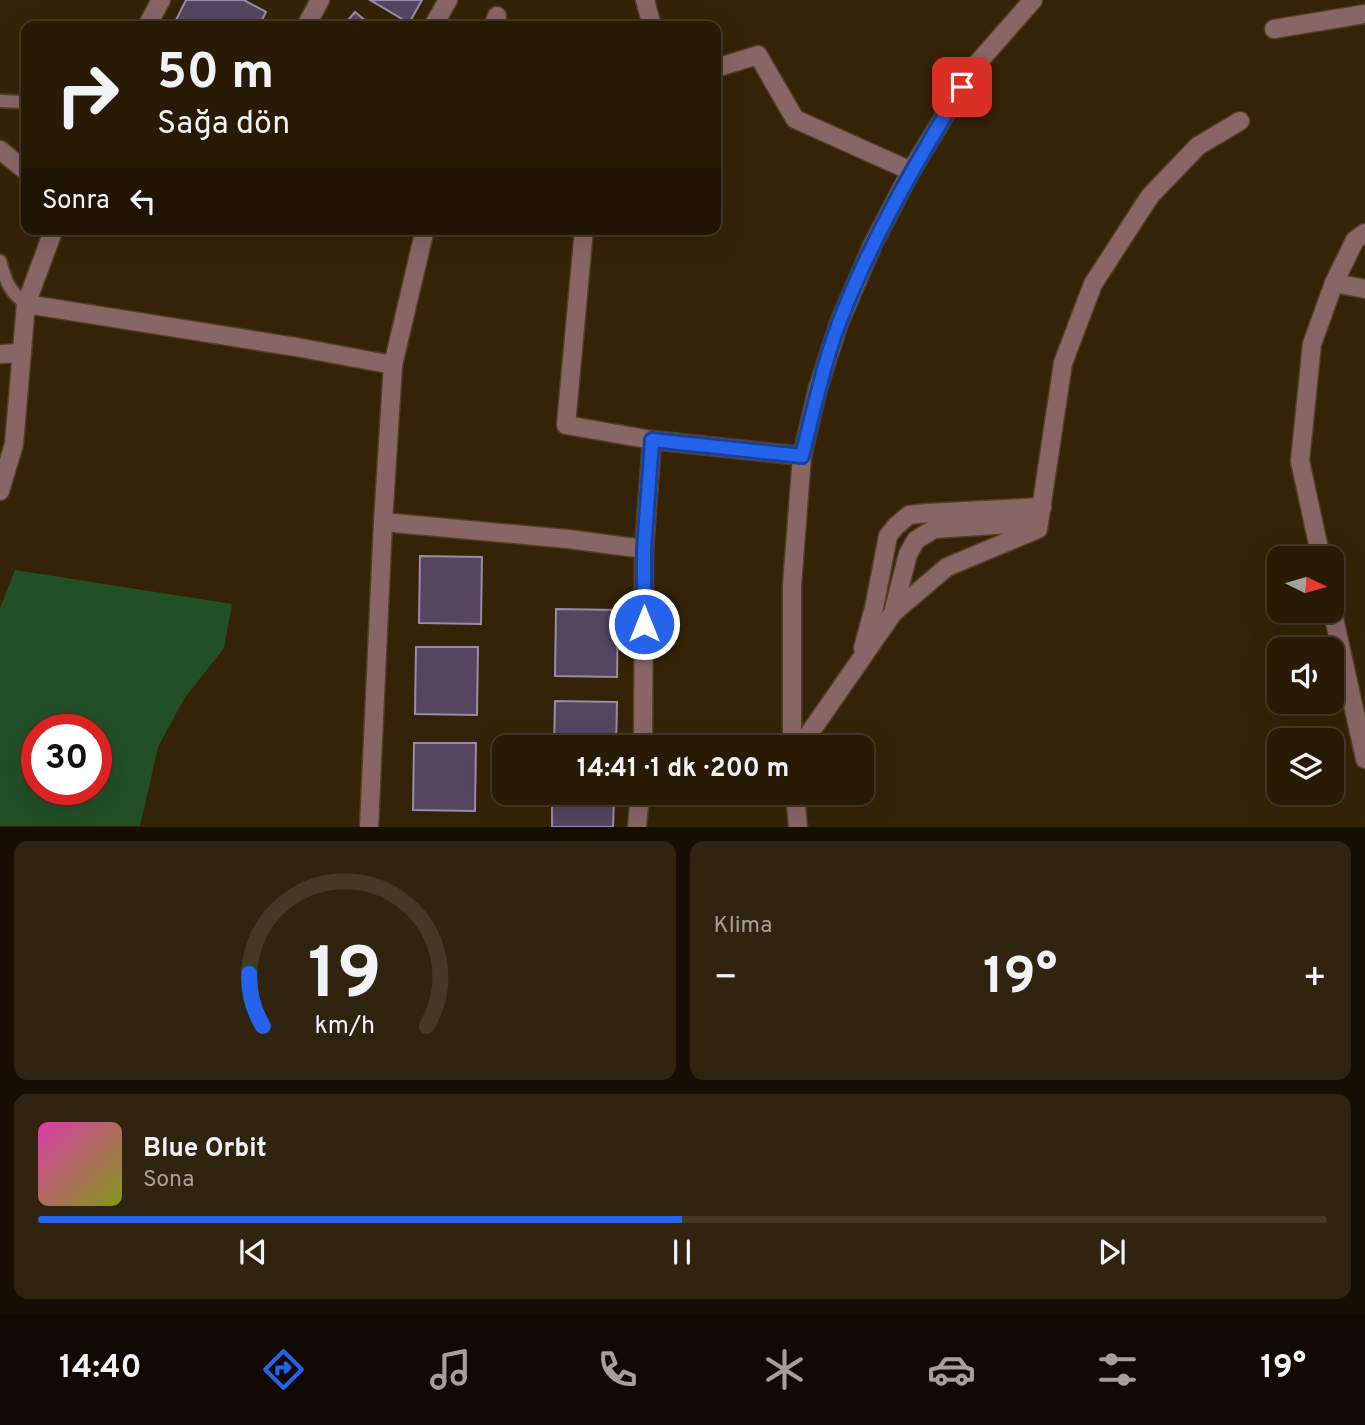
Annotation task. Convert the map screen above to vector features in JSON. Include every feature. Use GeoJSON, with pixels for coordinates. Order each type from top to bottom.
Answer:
{"type":"FeatureCollection","features":[{"type":"Feature","properties":{"kind":"street"},"geometry":{"type":"LineString","coordinates":[[150,21],[161,0]]}},
{"type":"Feature","properties":{"kind":"street"},"geometry":{"type":"LineString","coordinates":[[309,21],[320,0]]}},
{"type":"Feature","properties":{"kind":"street"},"geometry":{"type":"LineString","coordinates":[[436,21],[448,0]]}},
{"type":"Feature","properties":{"kind":"street"},"geometry":{"type":"LineString","coordinates":[[645,0],[651,21]]}},
{"type":"Feature","properties":{"kind":"street"},"geometry":{"type":"LineString","coordinates":[[792,735],[792,585],[802,456],[818,388],[839,323],[872,246],[911,171],[975,66],[1034,0]]}},
{"type":"Feature","properties":{"kind":"street"},"geometry":{"type":"LineString","coordinates":[[1274,29],[1365,14]]}},
{"type":"Feature","properties":{"kind":"street"},"geometry":{"type":"LineString","coordinates":[[721,66],[758,55],[795,119],[911,171]]}},
{"type":"Feature","properties":{"kind":"street"},"geometry":{"type":"LineString","coordinates":[[808,735],[893,613],[947,567],[1038,529],[1063,363],[1093,284],[1150,195],[1198,146],[1240,121]]}},
{"type":"Feature","properties":{"kind":"street"},"geometry":{"type":"LineString","coordinates":[[3,157],[21,168]]}},
{"type":"Feature","properties":{"kind":"street"},"geometry":{"type":"LineString","coordinates":[[1318,546],[1300,461],[1312,344],[1334,283],[1355,240],[1365,233]]}},
{"type":"Feature","properties":{"kind":"street"},"geometry":{"type":"LineString","coordinates":[[0,491],[14,444],[26,304],[52,235]]}},
{"type":"Feature","properties":{"kind":"street"},"geometry":{"type":"LineString","coordinates":[[369,827],[393,365],[424,235]]}},
{"type":"Feature","properties":{"kind":"street"},"geometry":{"type":"LineString","coordinates":[[583,235],[566,425],[652,440],[802,456]]}},
{"type":"Feature","properties":{"kind":"street"},"geometry":{"type":"LineString","coordinates":[[1334,283],[1365,289]]}},
{"type":"Feature","properties":{"kind":"street"},"geometry":{"type":"LineString","coordinates":[[26,304],[393,365]]}},
{"type":"Feature","properties":{"kind":"street"},"geometry":{"type":"LineString","coordinates":[[0,354],[22,353]]}},
{"type":"Feature","properties":{"kind":"street"},"geometry":{"type":"LineString","coordinates":[[643,735],[644,549],[652,440]]}},
{"type":"Feature","properties":{"kind":"street"},"geometry":{"type":"LineString","coordinates":[[859,662],[874,608],[888,536],[909,515],[1040,515]]}},
{"type":"Feature","properties":{"kind":"street"},"geometry":{"type":"LineString","coordinates":[[893,613],[908,554],[916,540],[934,529],[1040,515]]}},
{"type":"Feature","properties":{"kind":"street"},"geometry":{"type":"LineString","coordinates":[[383,522],[568,539],[644,549]]}},
{"type":"Feature","properties":{"kind":"street"},"geometry":{"type":"LineString","coordinates":[[1335,623],[1365,759]]}},
{"type":"Feature","properties":{"kind":"street"},"geometry":{"type":"LineString","coordinates":[[637,827],[639,805]]}},
{"type":"Feature","properties":{"kind":"street"},"geometry":{"type":"LineString","coordinates":[[796,805],[798,827]]}},
{"type":"Feature","properties":{"kind":"lane"},"geometry":{"type":"LineString","coordinates":[[0,101],[21,102]]}},
{"type":"Feature","properties":{"kind":"lane"},"geometry":{"type":"LineString","coordinates":[[0,261],[7,285],[26,304]]}},
{"type":"Feature","properties":{"kind":"green space"},"geometry":{"type":"Polygon","coordinates":[[[15,570],[232,604],[224,648],[184,699],[158,747],[140,826],[0,826],[0,608],[15,570]]]}},
{"type":"Feature","properties":{"kind":"building"},"geometry":{"type":"Polygon","coordinates":[[[186,0],[244,0],[266,12],[262,21],[176,21],[186,0]]]}},
{"type":"Feature","properties":{"kind":"building"},"geometry":{"type":"Polygon","coordinates":[[[370,0],[422,0],[410,21],[370,0]]]}},
{"type":"Feature","properties":{"kind":"building"},"geometry":{"type":"Polygon","coordinates":[[[355,12],[366,21],[347,21],[355,12]]]}},
{"type":"Feature","properties":{"kind":"building"},"geometry":{"type":"Polygon","coordinates":[[[420,556],[482,557],[481,624],[419,623],[420,556]]]}},
{"type":"Feature","properties":{"kind":"building"},"geometry":{"type":"Polygon","coordinates":[[[556,609],[618,610],[617,677],[555,676],[556,609]]]}},
{"type":"Feature","properties":{"kind":"building"},"geometry":{"type":"Polygon","coordinates":[[[416,647],[478,647],[477,715],[415,714],[416,647]]]}},
{"type":"Feature","properties":{"kind":"building"},"geometry":{"type":"Polygon","coordinates":[[[555,701],[617,702],[616,735],[554,735],[555,701]]]}},
{"type":"Feature","properties":{"kind":"building"},"geometry":{"type":"Polygon","coordinates":[[[414,743],[476,743],[475,811],[413,810],[414,743]]]}},
{"type":"Feature","properties":{"kind":"building"},"geometry":{"type":"Polygon","coordinates":[[[552,805],[614,805],[613,827],[552,827],[552,805]]]}},
{"type":"Feature","properties":{"kind":"route"},"geometry":{"type":"LineString","coordinates":[[644,624],[644,549],[652,440],[802,456],[818,388],[839,323],[872,246],[911,171],[962,87]]}}]}
